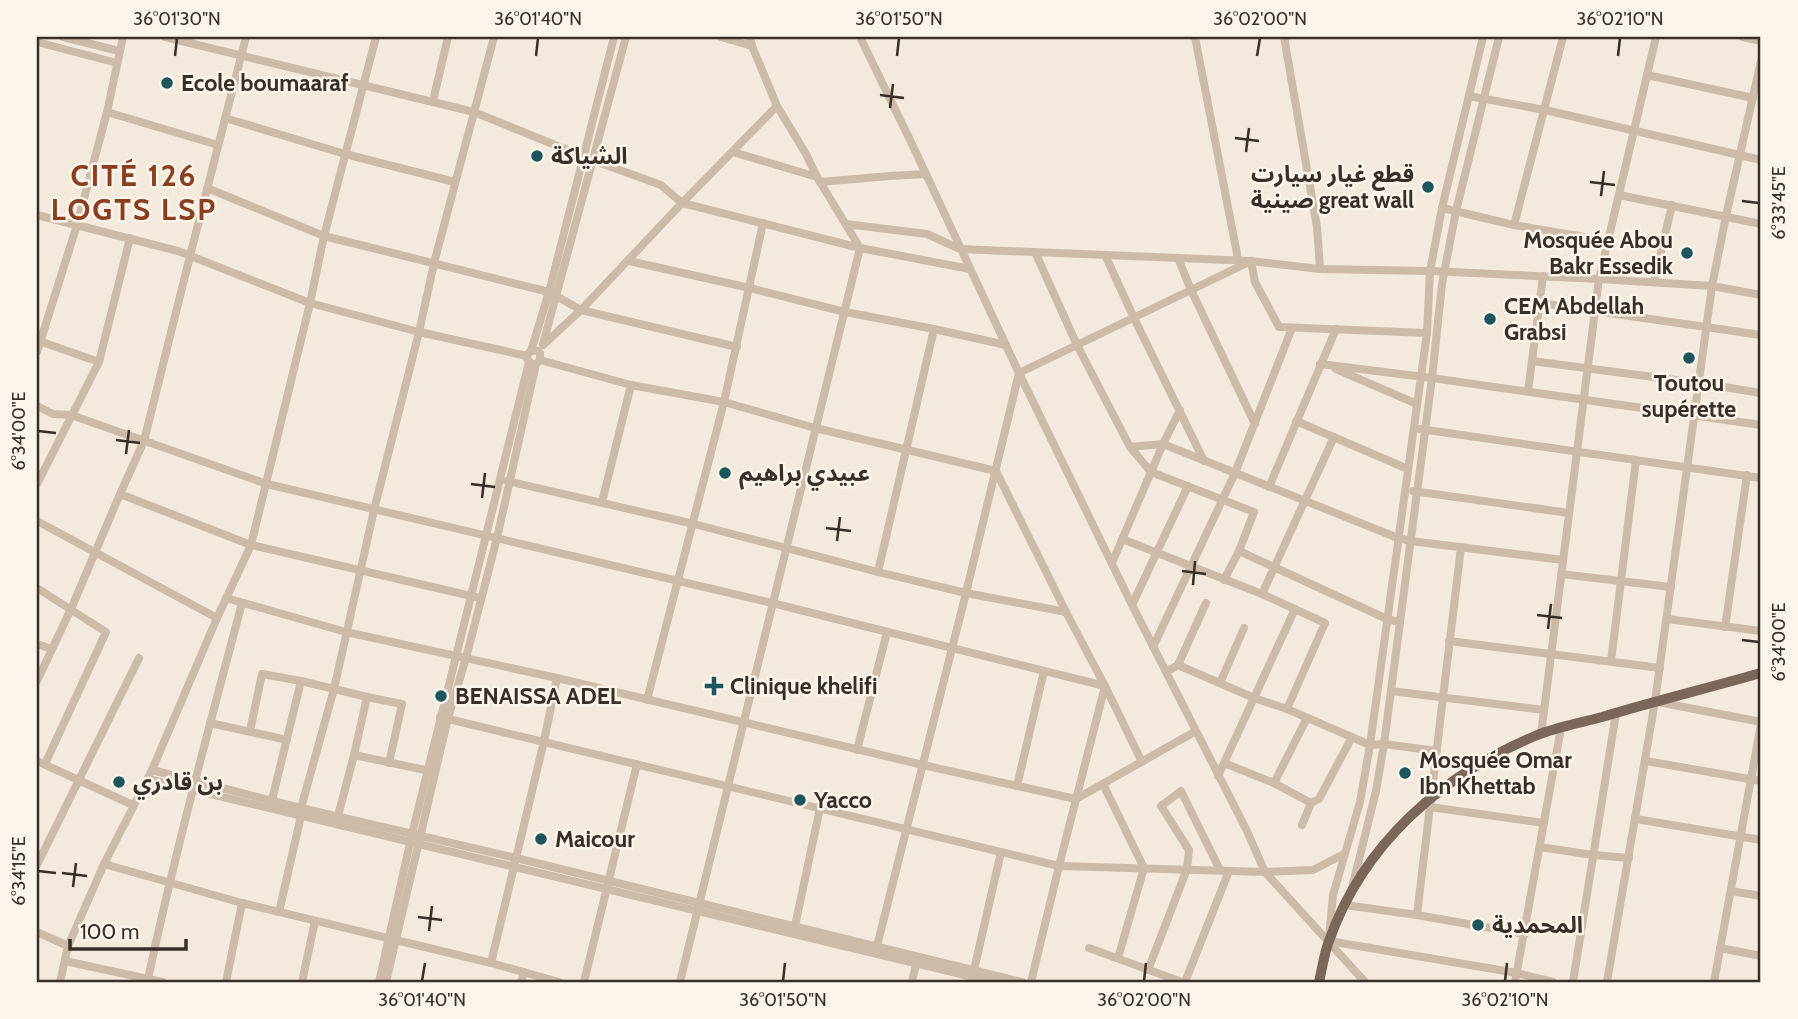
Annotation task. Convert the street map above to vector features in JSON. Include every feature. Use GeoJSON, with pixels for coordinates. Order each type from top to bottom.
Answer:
{"type":"FeatureCollection","features":[{"type":"Feature","properties":{"kind":"main road"},"geometry":{"type":"LineString","coordinates":[[1319,982],[1329,941],[1350,895],[1373,859],[1404,821],[1432,796],[1479,764],[1541,734],[1761,673]]}},
{"type":"Feature","properties":{"kind":"street"},"geometry":{"type":"LineString","coordinates":[[63,37],[119,51]]}},
{"type":"Feature","properties":{"kind":"street"},"geometry":{"type":"LineString","coordinates":[[37,352],[78,225],[123,37]]}},
{"type":"Feature","properties":{"kind":"street"},"geometry":{"type":"LineString","coordinates":[[165,37],[474,113],[661,185],[682,203],[860,247],[970,269]]}},
{"type":"Feature","properties":{"kind":"street"},"geometry":{"type":"LineString","coordinates":[[37,681],[144,441],[246,37]]}},
{"type":"Feature","properties":{"kind":"street"},"geometry":{"type":"LineString","coordinates":[[60,982],[68,946],[104,864],[150,774],[251,545],[324,236],[376,37]]}},
{"type":"Feature","properties":{"kind":"street"},"geometry":{"type":"LineString","coordinates":[[433,101],[448,37]]}},
{"type":"Feature","properties":{"kind":"street"},"geometry":{"type":"LineString","coordinates":[[279,912],[434,263],[494,37]]}},
{"type":"Feature","properties":{"kind":"street"},"geometry":{"type":"LineString","coordinates":[[444,718],[466,658],[496,538],[582,156],[614,37]]}},
{"type":"Feature","properties":{"kind":"street"},"geometry":{"type":"LineString","coordinates":[[379,982],[432,772],[455,656],[499,479],[626,37]]}},
{"type":"Feature","properties":{"kind":"street"},"geometry":{"type":"LineString","coordinates":[[680,982],[860,247],[777,106],[751,41],[721,37]]}},
{"type":"Feature","properties":{"kind":"street"},"geometry":{"type":"LineString","coordinates":[[860,37],[1019,373],[1265,872],[1365,982]]}},
{"type":"Feature","properties":{"kind":"street"},"geometry":{"type":"LineString","coordinates":[[1195,37],[1239,264]]}},
{"type":"Feature","properties":{"kind":"street"},"geometry":{"type":"LineString","coordinates":[[1284,37],[1317,227],[1320,269]]}},
{"type":"Feature","properties":{"kind":"street"},"geometry":{"type":"LineString","coordinates":[[1329,941],[1333,895],[1360,802],[1370,745],[1427,332],[1430,271],[1442,208],[1483,37]]}},
{"type":"Feature","properties":{"kind":"street"},"geometry":{"type":"LineString","coordinates":[[1350,895],[1376,791],[1384,744],[1433,378],[1444,272],[1456,211],[1499,37]]}},
{"type":"Feature","properties":{"kind":"street"},"geometry":{"type":"LineString","coordinates":[[1514,225],[1563,37]]}},
{"type":"Feature","properties":{"kind":"street"},"geometry":{"type":"LineString","coordinates":[[1541,734],[1600,279],[1656,37]]}},
{"type":"Feature","properties":{"kind":"street"},"geometry":{"type":"LineString","coordinates":[[1743,37],[1761,41]]}},
{"type":"Feature","properties":{"kind":"street"},"geometry":{"type":"LineString","coordinates":[[37,42],[117,63]]}},
{"type":"Feature","properties":{"kind":"street"},"geometry":{"type":"LineString","coordinates":[[1607,982],[1646,761],[1712,286],[1761,61]]}},
{"type":"Feature","properties":{"kind":"street"},"geometry":{"type":"LineString","coordinates":[[1647,75],[1753,98]]}},
{"type":"Feature","properties":{"kind":"street"},"geometry":{"type":"LineString","coordinates":[[1469,96],[1545,110],[1761,160]]}},
{"type":"Feature","properties":{"kind":"street"},"geometry":{"type":"LineString","coordinates":[[535,356],[777,106]]}},
{"type":"Feature","properties":{"kind":"street"},"geometry":{"type":"LineString","coordinates":[[107,112],[218,145]]}},
{"type":"Feature","properties":{"kind":"street"},"geometry":{"type":"LineString","coordinates":[[225,118],[345,154],[455,182]]}},
{"type":"Feature","properties":{"kind":"street"},"geometry":{"type":"LineString","coordinates":[[733,152],[818,179],[926,174]]}},
{"type":"Feature","properties":{"kind":"street"},"geometry":{"type":"LineString","coordinates":[[207,188],[324,236],[553,294],[581,310],[737,347]]}},
{"type":"Feature","properties":{"kind":"street"},"geometry":{"type":"LineString","coordinates":[[1619,195],[1761,224]]}},
{"type":"Feature","properties":{"kind":"street"},"geometry":{"type":"LineString","coordinates":[[1654,282],[1672,205]]}},
{"type":"Feature","properties":{"kind":"street"},"geometry":{"type":"LineString","coordinates":[[1442,208],[1514,225],[1608,241]]}},
{"type":"Feature","properties":{"kind":"street"},"geometry":{"type":"LineString","coordinates":[[37,215],[190,256],[310,303],[419,332],[535,356],[631,385],[724,401],[815,428],[996,471]]}},
{"type":"Feature","properties":{"kind":"street"},"geometry":{"type":"LineString","coordinates":[[647,700],[724,401],[763,223]]}},
{"type":"Feature","properties":{"kind":"street"},"geometry":{"type":"LineString","coordinates":[[846,224],[927,234],[960,249],[1178,258],[1239,264]]}},
{"type":"Feature","properties":{"kind":"street"},"geometry":{"type":"LineString","coordinates":[[37,484],[99,362],[130,238]]}},
{"type":"Feature","properties":{"kind":"street"},"geometry":{"type":"LineString","coordinates":[[1034,252],[1077,345],[1130,447],[1151,472],[1254,512],[1224,580]]}},
{"type":"Feature","properties":{"kind":"street"},"geometry":{"type":"LineString","coordinates":[[1105,255],[1204,461]]}},
{"type":"Feature","properties":{"kind":"street"},"geometry":{"type":"LineString","coordinates":[[1178,258],[1255,424]]}},
{"type":"Feature","properties":{"kind":"street"},"geometry":{"type":"LineString","coordinates":[[629,261],[845,312],[1006,345]]}},
{"type":"Feature","properties":{"kind":"street"},"geometry":{"type":"LineString","coordinates":[[1251,261],[1255,282],[1279,327],[1427,332]]}},
{"type":"Feature","properties":{"kind":"street"},"geometry":{"type":"LineString","coordinates":[[1019,373],[1239,264],[1251,261],[1320,269],[1430,271],[1654,282],[1712,286],[1761,295]]}},
{"type":"Feature","properties":{"kind":"street"},"geometry":{"type":"LineString","coordinates":[[1528,391],[1543,276]]}},
{"type":"Feature","properties":{"kind":"street"},"geometry":{"type":"LineString","coordinates":[[1540,303],[1761,335]]}},
{"type":"Feature","properties":{"kind":"street"},"geometry":{"type":"LineString","coordinates":[[1153,647],[1234,473],[1292,327]]}},
{"type":"Feature","properties":{"kind":"street"},"geometry":{"type":"LineString","coordinates":[[878,572],[934,329]]}},
{"type":"Feature","properties":{"kind":"street"},"geometry":{"type":"LineString","coordinates":[[1269,487],[1324,364],[1336,329]]}},
{"type":"Feature","properties":{"kind":"street"},"geometry":{"type":"LineString","coordinates":[[39,340],[99,362]]}},
{"type":"Feature","properties":{"kind":"street"},"geometry":{"type":"LineString","coordinates":[[1532,361],[1761,394]]}},
{"type":"Feature","properties":{"kind":"street"},"geometry":{"type":"LineString","coordinates":[[1324,364],[1761,425]]}},
{"type":"Feature","properties":{"kind":"street"},"geometry":{"type":"LineString","coordinates":[[1324,364],[1417,404]]}},
{"type":"Feature","properties":{"kind":"street"},"geometry":{"type":"LineString","coordinates":[[877,946],[1019,373]]}},
{"type":"Feature","properties":{"kind":"street"},"geometry":{"type":"LineString","coordinates":[[602,502],[631,385]]}},
{"type":"Feature","properties":{"kind":"street"},"geometry":{"type":"LineString","coordinates":[[37,406],[53,414],[71,415],[267,484],[772,603],[1105,686]]}},
{"type":"Feature","properties":{"kind":"street"},"geometry":{"type":"LineString","coordinates":[[1112,563],[1180,410]]}},
{"type":"Feature","properties":{"kind":"street"},"geometry":{"type":"LineString","coordinates":[[1297,421],[1408,469]]}},
{"type":"Feature","properties":{"kind":"street"},"geometry":{"type":"LineString","coordinates":[[1414,427],[1761,478]]}},
{"type":"Feature","properties":{"kind":"street"},"geometry":{"type":"LineString","coordinates":[[1262,594],[1334,437]]}},
{"type":"Feature","properties":{"kind":"street"},"geometry":{"type":"LineString","coordinates":[[1130,447],[1163,444],[1398,538],[1563,561]]}},
{"type":"Feature","properties":{"kind":"street"},"geometry":{"type":"LineString","coordinates":[[1611,661],[1636,460]]}},
{"type":"Feature","properties":{"kind":"street"},"geometry":{"type":"LineString","coordinates":[[996,471],[1142,762]]}},
{"type":"Feature","properties":{"kind":"street"},"geometry":{"type":"LineString","coordinates":[[1725,627],[1747,475]]}},
{"type":"Feature","properties":{"kind":"street"},"geometry":{"type":"LineString","coordinates":[[499,479],[694,524],[966,593],[1066,612]]}},
{"type":"Feature","properties":{"kind":"street"},"geometry":{"type":"LineString","coordinates":[[1132,605],[1188,486]]}},
{"type":"Feature","properties":{"kind":"street"},"geometry":{"type":"LineString","coordinates":[[1405,490],[1569,513]]}},
{"type":"Feature","properties":{"kind":"street"},"geometry":{"type":"LineString","coordinates":[[120,494],[251,545],[480,598]]}},
{"type":"Feature","properties":{"kind":"street"},"geometry":{"type":"LineString","coordinates":[[37,521],[218,618]]}},
{"type":"Feature","properties":{"kind":"street"},"geometry":{"type":"LineString","coordinates":[[1122,539],[1325,622],[1287,709]]}},
{"type":"Feature","properties":{"kind":"street"},"geometry":{"type":"LineString","coordinates":[[1417,915],[1461,547]]}},
{"type":"Feature","properties":{"kind":"street"},"geometry":{"type":"LineString","coordinates":[[1238,551],[1387,620],[1400,622]]}},
{"type":"Feature","properties":{"kind":"street"},"geometry":{"type":"LineString","coordinates":[[1561,574],[1671,587]]}},
{"type":"Feature","properties":{"kind":"street"},"geometry":{"type":"LineString","coordinates":[[37,588],[106,632],[41,762],[133,805]]}},
{"type":"Feature","properties":{"kind":"street"},"geometry":{"type":"LineString","coordinates":[[226,598],[346,632],[557,678],[1076,799],[1196,732]]}},
{"type":"Feature","properties":{"kind":"street"},"geometry":{"type":"LineString","coordinates":[[148,979],[168,883],[242,603]]}},
{"type":"Feature","properties":{"kind":"street"},"geometry":{"type":"LineString","coordinates":[[1166,672],[1178,665],[1206,603]]}},
{"type":"Feature","properties":{"kind":"street"},"geometry":{"type":"LineString","coordinates":[[1218,776],[1295,609]]}},
{"type":"Feature","properties":{"kind":"street"},"geometry":{"type":"LineString","coordinates":[[1667,619],[1761,631]]}},
{"type":"Feature","properties":{"kind":"street"},"geometry":{"type":"LineString","coordinates":[[1220,682],[1244,628]]}},
{"type":"Feature","properties":{"kind":"street"},"geometry":{"type":"LineString","coordinates":[[857,750],[887,632]]}},
{"type":"Feature","properties":{"kind":"street"},"geometry":{"type":"LineString","coordinates":[[1449,641],[1660,668]]}},
{"type":"Feature","properties":{"kind":"street"},"geometry":{"type":"LineString","coordinates":[[37,643],[52,649]]}},
{"type":"Feature","properties":{"kind":"street"},"geometry":{"type":"LineString","coordinates":[[37,866],[139,658]]}},
{"type":"Feature","properties":{"kind":"street"},"geometry":{"type":"LineString","coordinates":[[1178,665],[1370,745],[1384,744],[1437,751]]}},
{"type":"Feature","properties":{"kind":"street"},"geometry":{"type":"LineString","coordinates":[[1017,786],[1044,671]]}},
{"type":"Feature","properties":{"kind":"street"},"geometry":{"type":"LineString","coordinates":[[250,732],[262,674],[301,681],[402,704],[390,762]]}},
{"type":"Feature","properties":{"kind":"street"},"geometry":{"type":"LineString","coordinates":[[491,963],[557,678]]}},
{"type":"Feature","properties":{"kind":"street"},"geometry":{"type":"LineString","coordinates":[[271,804],[301,681]]}},
{"type":"Feature","properties":{"kind":"street"},"geometry":{"type":"LineString","coordinates":[[1031,982],[1105,686]]}},
{"type":"Feature","properties":{"kind":"street"},"geometry":{"type":"LineString","coordinates":[[1391,691],[1544,710]]}},
{"type":"Feature","properties":{"kind":"street"},"geometry":{"type":"LineString","coordinates":[[338,816],[367,697]]}},
{"type":"Feature","properties":{"kind":"street"},"geometry":{"type":"LineString","coordinates":[[1655,701],[1761,723],[1756,780],[1741,836],[1714,982]]}},
{"type":"Feature","properties":{"kind":"street"},"geometry":{"type":"LineString","coordinates":[[1573,982],[1616,713]]}},
{"type":"Feature","properties":{"kind":"street"},"geometry":{"type":"LineString","coordinates":[[444,718],[1059,866],[1265,872],[1313,870],[1344,854]]}},
{"type":"Feature","properties":{"kind":"street"},"geometry":{"type":"LineString","coordinates":[[1274,783],[1307,718]]}},
{"type":"Feature","properties":{"kind":"street"},"geometry":{"type":"LineString","coordinates":[[210,723],[287,740]]}},
{"type":"Feature","properties":{"kind":"street"},"geometry":{"type":"LineString","coordinates":[[1516,978],[1561,728]]}},
{"type":"Feature","properties":{"kind":"street"},"geometry":{"type":"LineString","coordinates":[[1302,825],[1311,803],[1320,799],[1352,737]]}},
{"type":"Feature","properties":{"kind":"street"},"geometry":{"type":"LineString","coordinates":[[354,755],[432,772]]}},
{"type":"Feature","properties":{"kind":"street"},"geometry":{"type":"LineString","coordinates":[[1646,761],[1756,780]]}},
{"type":"Feature","properties":{"kind":"street"},"geometry":{"type":"LineString","coordinates":[[1224,763],[1274,783],[1311,803]]}},
{"type":"Feature","properties":{"kind":"street"},"geometry":{"type":"LineString","coordinates":[[584,982],[636,764]]}},
{"type":"Feature","properties":{"kind":"street"},"geometry":{"type":"LineString","coordinates":[[150,774],[415,839],[516,858],[607,885],[916,964],[996,980],[1022,982]]}},
{"type":"Feature","properties":{"kind":"street"},"geometry":{"type":"LineString","coordinates":[[1103,783],[1144,868],[1118,958]]}},
{"type":"Feature","properties":{"kind":"street"},"geometry":{"type":"LineString","coordinates":[[1089,948],[1148,970],[1183,982],[1225,870],[1181,791],[1161,806],[1189,850],[1187,869],[1148,970]]}},
{"type":"Feature","properties":{"kind":"street"},"geometry":{"type":"LineString","coordinates":[[1430,807],[1544,823]]}},
{"type":"Feature","properties":{"kind":"street"},"geometry":{"type":"LineString","coordinates":[[795,926],[820,808]]}},
{"type":"Feature","properties":{"kind":"street"},"geometry":{"type":"LineString","coordinates":[[301,812],[338,816],[515,868],[607,885]]}},
{"type":"Feature","properties":{"kind":"street"},"geometry":{"type":"LineString","coordinates":[[1636,819],[1761,840]]}},
{"type":"Feature","properties":{"kind":"street"},"geometry":{"type":"LineString","coordinates":[[1541,847],[1629,858]]}},
{"type":"Feature","properties":{"kind":"street"},"geometry":{"type":"LineString","coordinates":[[974,970],[1001,852]]}},
{"type":"Feature","properties":{"kind":"street"},"geometry":{"type":"LineString","coordinates":[[104,864],[242,904],[491,963],[559,982]]}},
{"type":"Feature","properties":{"kind":"street"},"geometry":{"type":"LineString","coordinates":[[1731,891],[1761,896]]}},
{"type":"Feature","properties":{"kind":"street"},"geometry":{"type":"LineString","coordinates":[[226,982],[242,904]]}},
{"type":"Feature","properties":{"kind":"street"},"geometry":{"type":"LineString","coordinates":[[1345,905],[1525,933]]}},
{"type":"Feature","properties":{"kind":"street"},"geometry":{"type":"LineString","coordinates":[[698,907],[877,946],[974,970],[996,980]]}},
{"type":"Feature","properties":{"kind":"street"},"geometry":{"type":"LineString","coordinates":[[302,982],[315,921]]}},
{"type":"Feature","properties":{"kind":"street"},"geometry":{"type":"LineString","coordinates":[[37,932],[68,946]]}},
{"type":"Feature","properties":{"kind":"street"},"geometry":{"type":"LineString","coordinates":[[386,982],[392,939]]}},
{"type":"Feature","properties":{"kind":"street"},"geometry":{"type":"LineString","coordinates":[[1329,941],[1516,978],[1553,982]]}},
{"type":"Feature","properties":{"kind":"street"},"geometry":{"type":"LineString","coordinates":[[1720,948],[1761,956]]}},
{"type":"Feature","properties":{"kind":"street"},"geometry":{"type":"LineString","coordinates":[[65,961],[162,982]]}},
{"type":"Feature","properties":{"kind":"street"},"geometry":{"type":"LineString","coordinates":[[912,982],[916,964]]}},
{"type":"Feature","properties":{"kind":"street"},"geometry":{"type":"LineString","coordinates":[[521,982],[524,972]]}},
{"type":"Feature","properties":{"kind":"place","name":"Ecole boumaaraf"},"geometry":{"type":"Point","coordinates":[167,83]}},
{"type":"Feature","properties":{"kind":"place","name":"الشياكة"},"geometry":{"type":"Point","coordinates":[537,156]}},
{"type":"Feature","properties":{"kind":"place","name":"قطع غيار سيارت صينية great wall"},"geometry":{"type":"Point","coordinates":[1428,187]}},
{"type":"Feature","properties":{"kind":"place","name":"Mosquée Abou Bakr Essedik"},"geometry":{"type":"Point","coordinates":[1687,253]}},
{"type":"Feature","properties":{"kind":"place","name":"CEM Abdellah Grabsi"},"geometry":{"type":"Point","coordinates":[1490,319]}},
{"type":"Feature","properties":{"kind":"place","name":"Toutou supérette"},"geometry":{"type":"Point","coordinates":[1689,358]}},
{"type":"Feature","properties":{"kind":"place","name":"عبيدي براهيم"},"geometry":{"type":"Point","coordinates":[725,473]}},
{"type":"Feature","properties":{"kind":"place","name":"Clinique khelifi"},"geometry":{"type":"Point","coordinates":[714,686]}},
{"type":"Feature","properties":{"kind":"place","name":"BENAISSA ADEL"},"geometry":{"type":"Point","coordinates":[441,696]}},
{"type":"Feature","properties":{"kind":"place","name":"Mosquée Omar Ibn Khettab"},"geometry":{"type":"Point","coordinates":[1405,773]}},
{"type":"Feature","properties":{"kind":"place","name":"بن قادري"},"geometry":{"type":"Point","coordinates":[119,782]}},
{"type":"Feature","properties":{"kind":"place","name":"Yacco"},"geometry":{"type":"Point","coordinates":[800,800]}},
{"type":"Feature","properties":{"kind":"place","name":"Maicour"},"geometry":{"type":"Point","coordinates":[541,839]}},
{"type":"Feature","properties":{"kind":"place","name":"المحمدية"},"geometry":{"type":"Point","coordinates":[1478,925]}},
{"type":"Feature","properties":{"kind":"district","name":"CITÉ 126 LOGTS LSP"},"geometry":{"type":"Point","coordinates":[134,192]}}]}
